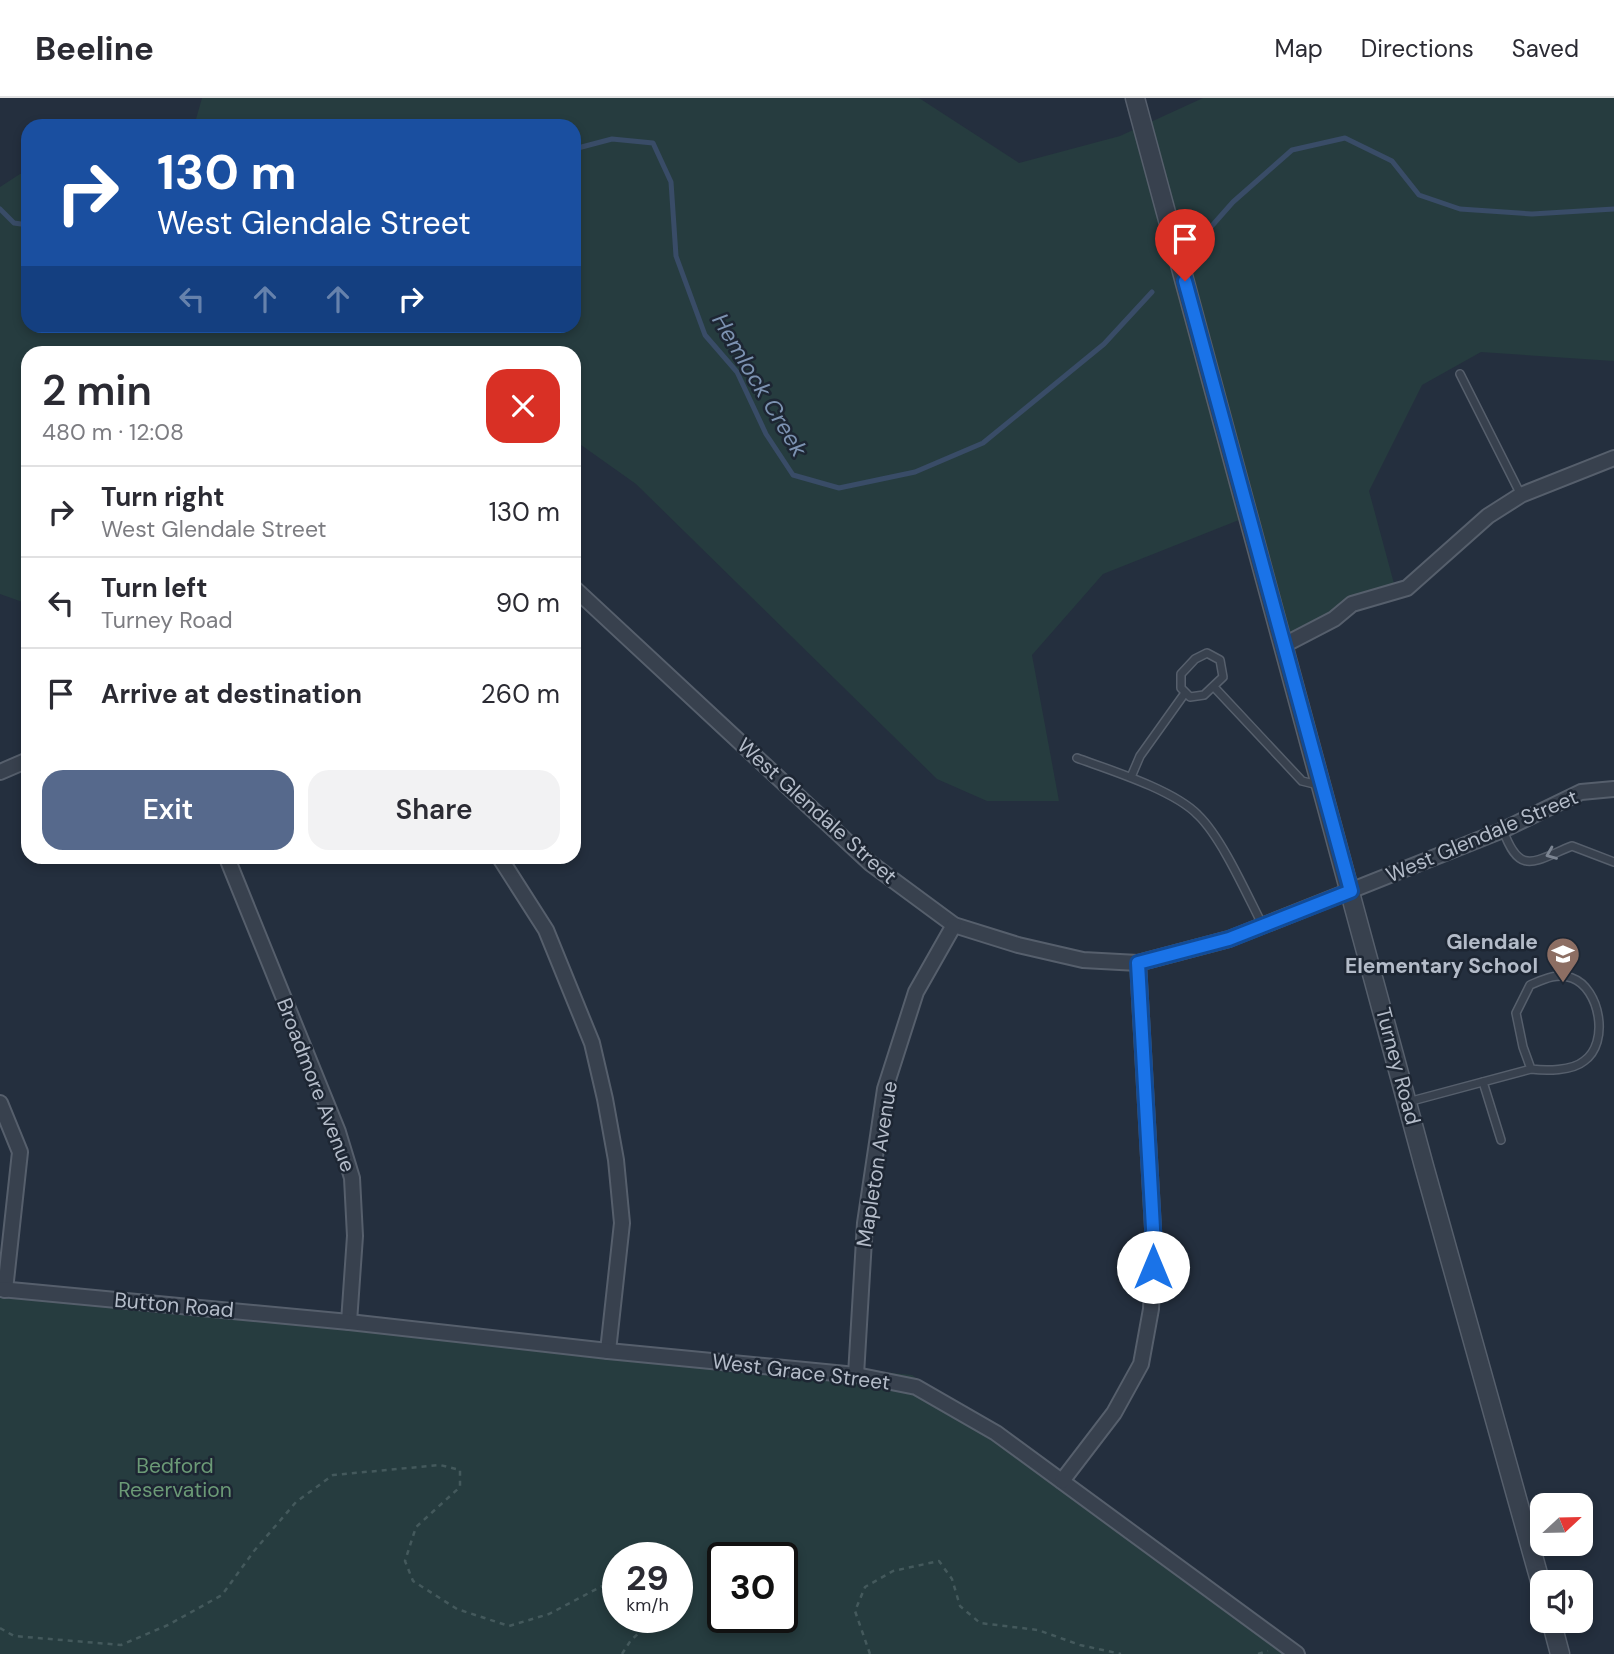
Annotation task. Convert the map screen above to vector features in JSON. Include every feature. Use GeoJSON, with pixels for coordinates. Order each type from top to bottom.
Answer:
{"type":"FeatureCollection","features":[{"type":"Feature","properties":{"kind":"street","name":"Turney Road"},"geometry":{"type":"LineString","coordinates":[[1135,98],[1407,1102],[1537,1570]]}},
{"type":"Feature","properties":{"kind":"street"},"geometry":{"type":"LineString","coordinates":[[1284,645],[1334,619],[1352,604],[1407,587],[1488,516],[1521,495],[1614,458]]}},
{"type":"Feature","properties":{"kind":"street","name":"West Glendale Street"},"geometry":{"type":"LineString","coordinates":[[581,595],[870,863],[954,925],[1018,945],[1083,960],[1138,963],[1229,939],[1503,830],[1581,792],[1614,789]]}},
{"type":"Feature","properties":{"kind":"street"},"geometry":{"type":"LineString","coordinates":[[0,772],[21,763]]}},
{"type":"Feature","properties":{"kind":"street","name":"Broadmore Avenue"},"geometry":{"type":"LineString","coordinates":[[229,864],[338,1132],[352,1178],[355,1236],[349,1322]]}},
{"type":"Feature","properties":{"kind":"street"},"geometry":{"type":"LineString","coordinates":[[504,864],[546,930],[592,1043],[605,1099],[622,1223],[608,1350]]}},
{"type":"Feature","properties":{"kind":"street","name":"Mapleton Avenue"},"geometry":{"type":"LineString","coordinates":[[856,1375],[865,1223],[885,1088],[916,992],[954,925]]}},
{"type":"Feature","properties":{"kind":"street"},"geometry":{"type":"LineString","coordinates":[[1062,1480],[1114,1413],[1141,1364],[1151,1309],[1154,1246],[1138,963]]}},
{"type":"Feature","properties":{"kind":"street"},"geometry":{"type":"LineString","coordinates":[[0,1103],[20,1152],[3,1289]]}},
{"type":"Feature","properties":{"kind":"street","name":"Button Road"},"geometry":{"type":"LineString","coordinates":[[3,1289],[349,1322]]}},
{"type":"Feature","properties":{"kind":"street","name":"West Grace Street"},"geometry":{"type":"LineString","coordinates":[[349,1322],[856,1375],[916,1387],[996,1433],[1297,1654]]}},
{"type":"Feature","properties":{"kind":"street"},"geometry":{"type":"LineString","coordinates":[[1554,1633],[1560,1654]]}},
{"type":"Feature","properties":{"kind":"lane"},"geometry":{"type":"LineString","coordinates":[[1460,374],[1521,495]]}},
{"type":"Feature","properties":{"kind":"lane"},"geometry":{"type":"LineString","coordinates":[[1207,653],[1215,656],[1220,660],[1224,671],[1223,677],[1214,687],[1204,695],[1196,697],[1185,693],[1181,688],[1181,674],[1195,659],[1207,653]]}},
{"type":"Feature","properties":{"kind":"lane"},"geometry":{"type":"LineString","coordinates":[[1214,687],[1302,781],[1322,785]]}},
{"type":"Feature","properties":{"kind":"lane"},"geometry":{"type":"LineString","coordinates":[[1130,777],[1140,756],[1185,693]]}},
{"type":"Feature","properties":{"kind":"lane"},"geometry":{"type":"LineString","coordinates":[[1077,758],[1130,777],[1189,807],[1200,816],[1213,834],[1263,926]]}},
{"type":"Feature","properties":{"kind":"lane"},"geometry":{"type":"LineString","coordinates":[[1503,830],[1516,857],[1523,862],[1534,861],[1572,846],[1614,862]]}},
{"type":"Feature","properties":{"kind":"lane"},"geometry":{"type":"LineString","coordinates":[[1407,1102],[1531,1069],[1552,1072],[1584,1061],[1599,1040],[1598,1013],[1588,991],[1572,978],[1551,976],[1530,985],[1516,1013],[1531,1069]]}},
{"type":"Feature","properties":{"kind":"lane"},"geometry":{"type":"LineString","coordinates":[[1483,1082],[1501,1140]]}},
{"type":"Feature","properties":{"kind":"path"},"geometry":{"type":"LineString","coordinates":[[0,1628],[14,1636],[121,1644],[168,1625],[222,1595],[254,1551],[296,1502],[333,1475],[440,1465],[460,1470],[460,1487],[416,1527],[405,1561],[412,1581],[457,1609],[509,1626],[549,1615],[602,1586]]}},
{"type":"Feature","properties":{"kind":"path"},"geometry":{"type":"LineString","coordinates":[[870,1654],[855,1611],[865,1587],[893,1571],[939,1561],[952,1579],[960,1606],[980,1623],[1038,1630],[1080,1645],[1122,1654]]}},
{"type":"Feature","properties":{"kind":"path"},"geometry":{"type":"LineString","coordinates":[[622,1654],[639,1633]]}},
{"type":"Feature","properties":{"kind":"path"},"geometry":{"type":"LineString","coordinates":[[1258,1654],[1267,1650],[1272,1654]]}},
{"type":"Feature","properties":{"kind":"green space"},"geometry":{"type":"Polygon","coordinates":[[[202,98],[919,98],[1019,163],[1120,136],[1203,98],[1614,98],[1614,361],[1481,352],[1422,385],[1369,491],[1396,591],[1352,604],[1284,645],[1249,516],[1103,574],[1032,655],[1059,801],[987,801],[937,779],[636,484],[581,445],[581,346],[21,346],[21,602],[0,594],[0,187],[20,174],[21,333],[581,333],[581,119],[196,119],[202,98]]]}},
{"type":"Feature","properties":{"kind":"green space","name":"Bedford Reservation"},"geometry":{"type":"Polygon","coordinates":[[[0,1285],[912,1375],[1291,1654],[0,1654],[0,1285]]]}},
{"type":"Feature","properties":{"kind":"waterway","name":"Hemlock Creek"},"geometry":{"type":"LineString","coordinates":[[1210,228],[1233,202],[1292,150],[1345,138],[1392,161],[1419,195],[1460,209],[1532,214],[1614,209]]}},
{"type":"Feature","properties":{"kind":"waterway","name":"Hemlock Creek"},"geometry":{"type":"LineString","coordinates":[[581,147],[612,139],[653,143],[671,182],[676,256],[705,335],[737,372],[766,434],[793,475],[839,488],[915,472],[983,443],[1104,344],[1152,292]]}},
{"type":"Feature","properties":{"kind":"waterway","name":"Hemlock Creek"},"geometry":{"type":"LineString","coordinates":[[0,209],[14,223],[21,224]]}},
{"type":"Feature","properties":{"kind":"place","name":"Glendale Elementary School"},"geometry":{"type":"Point","coordinates":[1563,984]}},
{"type":"Feature","properties":{"kind":"route"},"geometry":{"type":"LineString","coordinates":[[1153,1267],[1138,963],[1229,939],[1351,891],[1185,281]]}}]}
